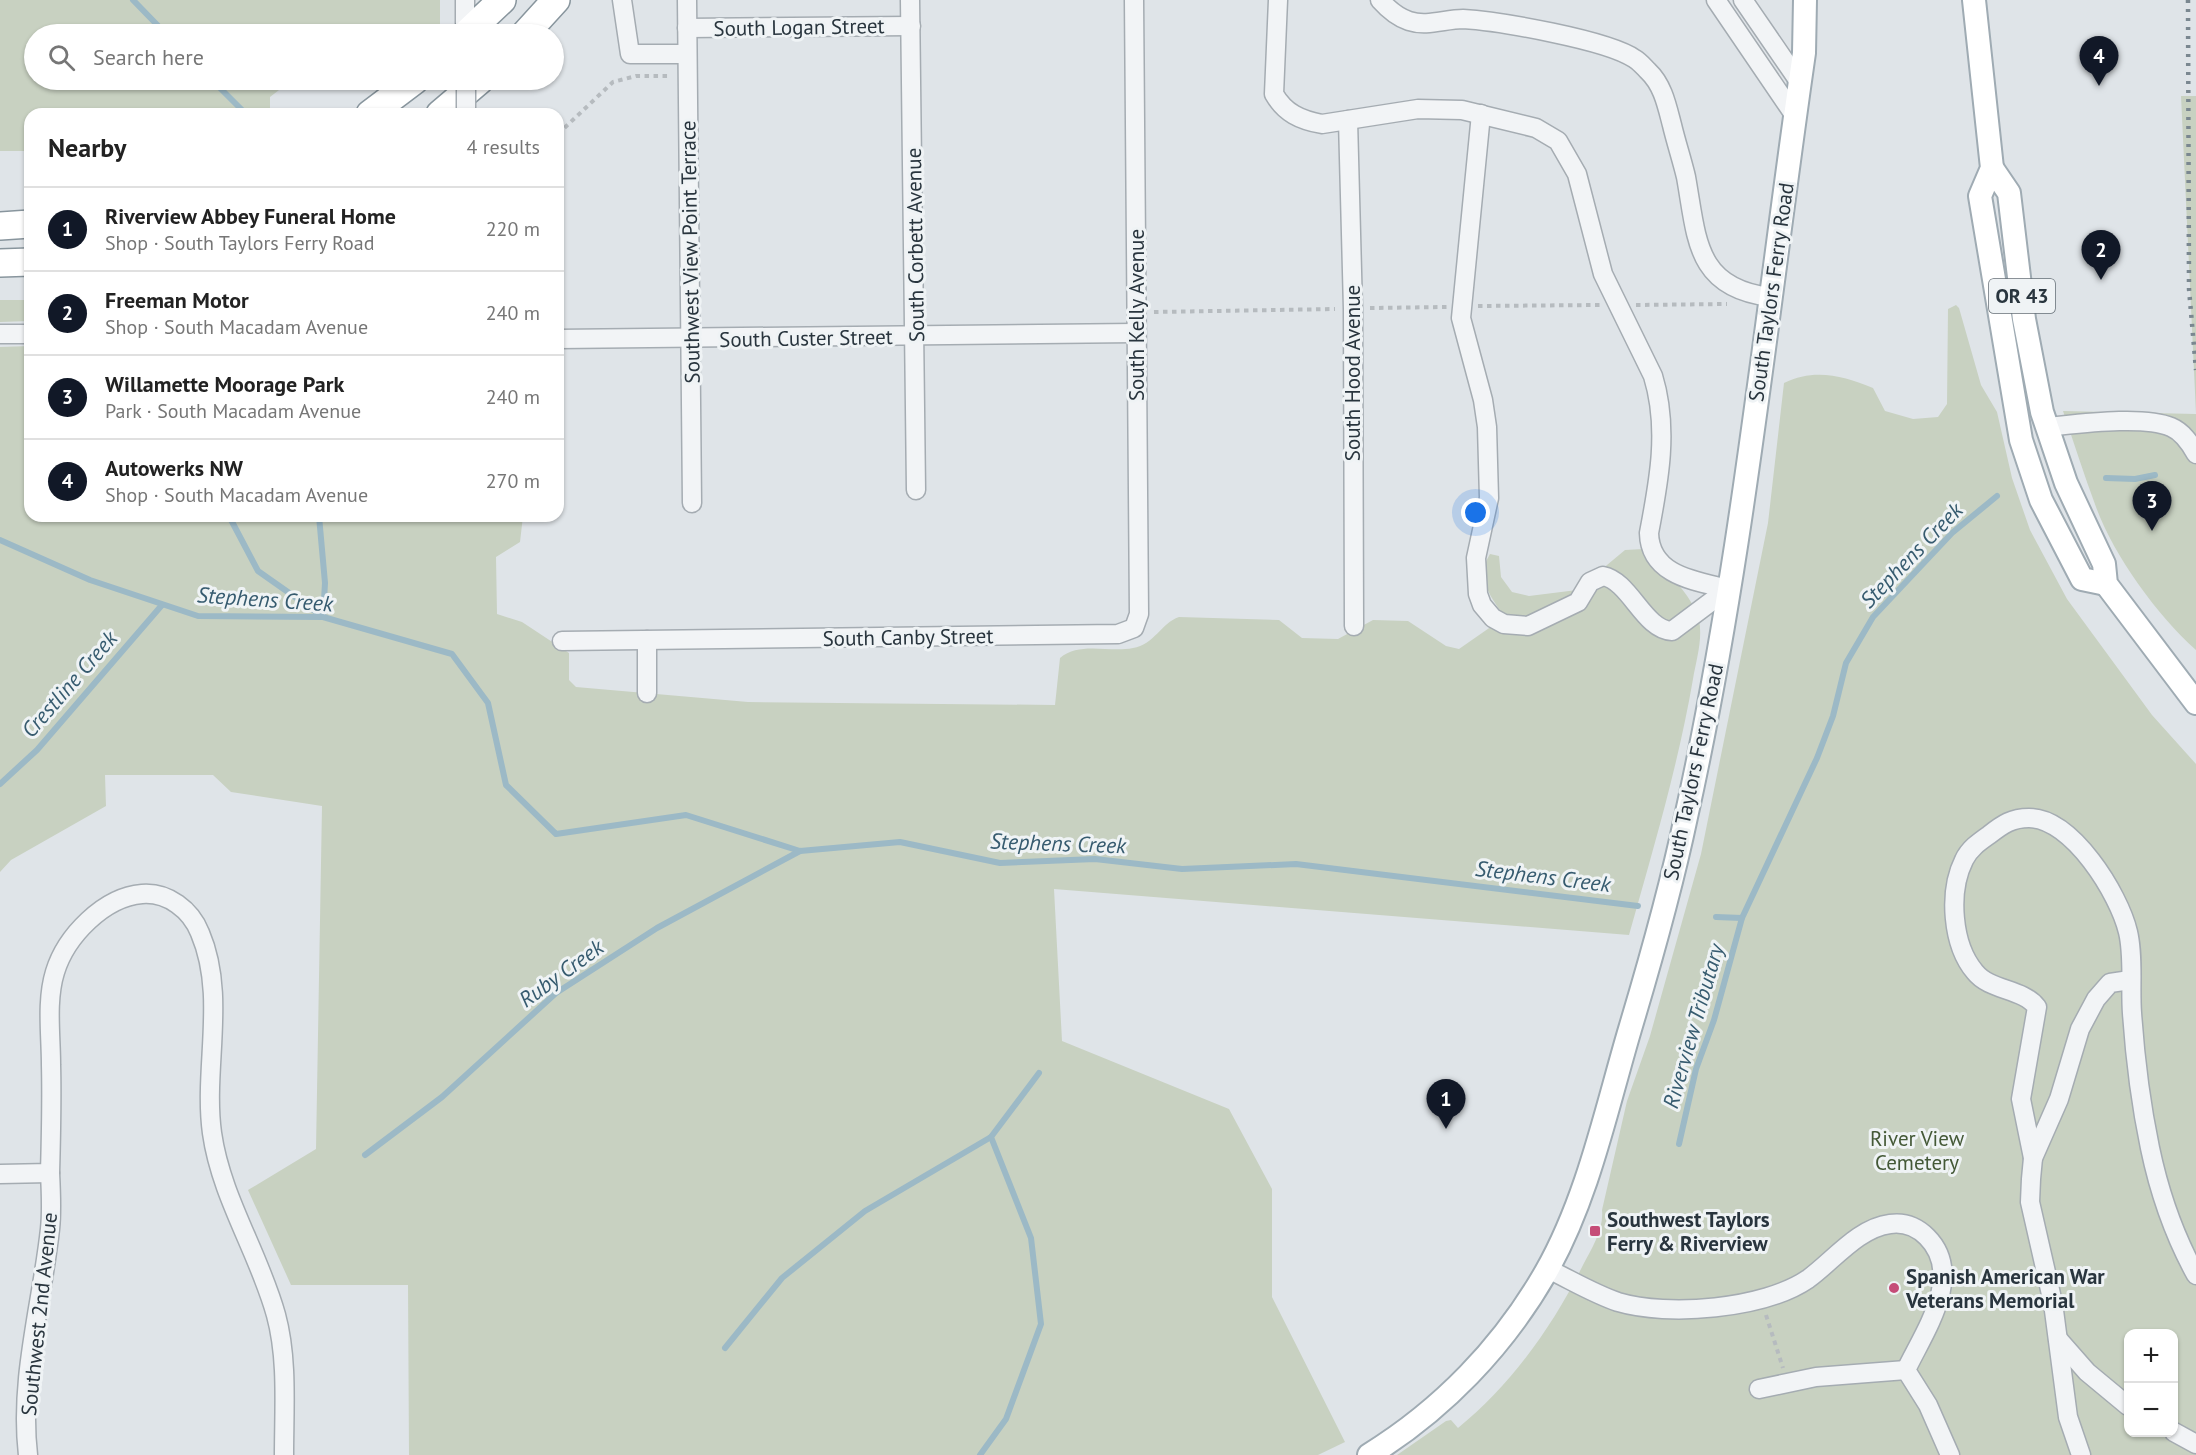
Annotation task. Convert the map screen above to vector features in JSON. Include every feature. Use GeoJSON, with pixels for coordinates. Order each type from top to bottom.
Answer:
{"type":"FeatureCollection","features":[{"type":"Feature","properties":{"kind":"highway"},"geometry":{"type":"LineString","coordinates":[[477,24],[502,0]]}},
{"type":"Feature","properties":{"kind":"highway"},"geometry":{"type":"LineString","coordinates":[[534,24],[556,0]]}},
{"type":"Feature","properties":{"kind":"highway"},"geometry":{"type":"LineString","coordinates":[[378,108],[402,90]]}},
{"type":"Feature","properties":{"kind":"highway"},"geometry":{"type":"LineString","coordinates":[[447,108],[468,90]]}},
{"type":"Feature","properties":{"kind":"highway"},"geometry":{"type":"LineString","coordinates":[[0,226],[24,224]]}},
{"type":"Feature","properties":{"kind":"highway"},"geometry":{"type":"LineString","coordinates":[[0,263],[24,262]]}},
{"type":"Feature","properties":{"kind":"main road","name":"South Taylors Ferry Road"},"geometry":{"type":"LineString","coordinates":[[1369,1455],[1408,1430],[1463,1382],[1509,1328],[1548,1269],[1576,1207],[1590,1168],[1642,989],[1686,821],[1728,589],[1796,116],[1804,53],[1805,0]]}},
{"type":"Feature","properties":{"kind":"main road","name":"OR 43"},"geometry":{"type":"LineString","coordinates":[[1974,0],[1992,168],[1980,196],[2015,407],[2031,473],[2064,548],[2082,579],[2106,584]]}},
{"type":"Feature","properties":{"kind":"main road","name":"OR 43"},"geometry":{"type":"LineString","coordinates":[[1992,168],[2010,193],[2025,319],[2037,392],[2046,427],[2066,483],[2104,564],[2106,584],[2196,703]]}},
{"type":"Feature","properties":{"kind":"main road"},"geometry":{"type":"LineString","coordinates":[[2015,407],[2029,417],[2035,428],[2046,427]]}},
{"type":"Feature","properties":{"kind":"street"},"geometry":{"type":"LineString","coordinates":[[465,0],[466,24]]}},
{"type":"Feature","properties":{"kind":"street"},"geometry":{"type":"LineString","coordinates":[[622,0],[630,54],[687,54]]}},
{"type":"Feature","properties":{"kind":"street","name":"Southwest View Point Terrace"},"geometry":{"type":"LineString","coordinates":[[687,0],[693,503]]}},
{"type":"Feature","properties":{"kind":"street","name":"South Corbett Avenue"},"geometry":{"type":"LineString","coordinates":[[910,0],[916,337],[916,490]]}},
{"type":"Feature","properties":{"kind":"street","name":"South Kelly Avenue"},"geometry":{"type":"LineString","coordinates":[[1134,0],[1138,614],[1134,628]]}},
{"type":"Feature","properties":{"kind":"street"},"geometry":{"type":"LineString","coordinates":[[1278,0],[1274,94],[1282,107],[1306,121],[1322,124],[1418,109],[1462,110],[1522,124],[1548,134],[1558,141],[1577,174],[1596,256],[1653,376],[1662,410],[1662,441],[1649,533],[1651,550],[1656,558],[1675,574],[1728,589]]}},
{"type":"Feature","properties":{"kind":"street"},"geometry":{"type":"LineString","coordinates":[[1380,0],[1398,17],[1417,23],[1462,19],[1506,24],[1611,48],[1635,59],[1657,82],[1666,103],[1703,255],[1716,274],[1740,292],[1770,297]]}},
{"type":"Feature","properties":{"kind":"street"},"geometry":{"type":"LineString","coordinates":[[1716,0],[1796,116]]}},
{"type":"Feature","properties":{"kind":"street"},"geometry":{"type":"LineString","coordinates":[[1743,0],[1800,83]]}},
{"type":"Feature","properties":{"kind":"street","name":"South Logan Street"},"geometry":{"type":"LineString","coordinates":[[687,28],[911,26]]}},
{"type":"Feature","properties":{"kind":"street"},"geometry":{"type":"LineString","coordinates":[[466,90],[466,108]]}},
{"type":"Feature","properties":{"kind":"street"},"geometry":{"type":"LineString","coordinates":[[1481,114],[1461,318],[1483,400],[1487,427],[1489,498],[1476,558],[1475,576],[1482,605],[1493,618],[1516,627],[1528,626],[1578,602],[1590,582],[1603,576],[1615,580],[1657,625],[1668,631],[1676,630],[1728,589]]}},
{"type":"Feature","properties":{"kind":"street","name":"South Hood Avenue"},"geometry":{"type":"LineString","coordinates":[[1348,120],[1353,309],[1354,626]]}},
{"type":"Feature","properties":{"kind":"street","name":"South Custer Street"},"geometry":{"type":"LineString","coordinates":[[564,339],[691,340],[1136,333]]}},
{"type":"Feature","properties":{"kind":"street"},"geometry":{"type":"LineString","coordinates":[[0,334],[24,334]]}},
{"type":"Feature","properties":{"kind":"street"},"geometry":{"type":"LineString","coordinates":[[2046,427],[2149,421],[2172,427],[2188,440],[2196,454]]}},
{"type":"Feature","properties":{"kind":"street","name":"South Canby Street"},"geometry":{"type":"LineString","coordinates":[[562,641],[1118,634],[1134,628]]}},
{"type":"Feature","properties":{"kind":"street"},"geometry":{"type":"LineString","coordinates":[[647,640],[647,693]]}},
{"type":"Feature","properties":{"kind":"street"},"geometry":{"type":"LineString","coordinates":[[2081,1455],[2068,1417],[2053,1303],[2030,1202],[2033,1158],[2021,1099],[2038,1012],[2034,1004],[2027,999],[1981,978],[1964,955],[1956,929],[1955,895],[1960,869],[1972,848],[2006,822],[2018,818],[2047,820],[2065,831],[2091,862],[2112,894],[2128,932],[2132,1016],[2150,1149],[2181,1246],[2196,1275]]}},
{"type":"Feature","properties":{"kind":"street","name":"Southwest 2nd Avenue"},"geometry":{"type":"LineString","coordinates":[[28,1455],[26,1433],[30,1361],[50,1227],[51,997],[60,959],[81,930],[116,901],[131,895],[146,894],[164,896],[180,905],[192,916],[207,954],[213,996],[212,1131],[221,1172],[276,1316],[283,1361],[284,1455]]}},
{"type":"Feature","properties":{"kind":"street"},"geometry":{"type":"LineString","coordinates":[[2033,1158],[2059,1099],[2080,1029],[2096,999],[2110,983],[2130,980]]}},
{"type":"Feature","properties":{"kind":"street"},"geometry":{"type":"LineString","coordinates":[[0,1174],[50,1173]]}},
{"type":"Feature","properties":{"kind":"street"},"geometry":{"type":"LineString","coordinates":[[1548,1269],[1604,1296],[1651,1309],[1713,1307],[1782,1292],[1804,1281],[1846,1247],[1879,1226],[1900,1223],[1914,1227],[1934,1245],[1940,1257],[1943,1284],[1940,1298],[1906,1370]]}},
{"type":"Feature","properties":{"kind":"street"},"geometry":{"type":"LineString","coordinates":[[2058,1339],[2087,1372],[2124,1403]]}},
{"type":"Feature","properties":{"kind":"street"},"geometry":{"type":"LineString","coordinates":[[1759,1389],[1816,1377],[1906,1370]]}},
{"type":"Feature","properties":{"kind":"street"},"geometry":{"type":"LineString","coordinates":[[1906,1370],[1929,1405],[1950,1455]]}},
{"type":"Feature","properties":{"kind":"street"},"geometry":{"type":"LineString","coordinates":[[2178,1434],[2196,1444]]}},
{"type":"Feature","properties":{"kind":"path"},"geometry":{"type":"LineString","coordinates":[[564,128],[613,82],[636,76],[687,76]]}},
{"type":"Feature","properties":{"kind":"path"},"geometry":{"type":"LineString","coordinates":[[1632,305],[1724,305],[1731,302],[1740,292]]}},
{"type":"Feature","properties":{"kind":"path"},"geometry":{"type":"LineString","coordinates":[[1472,306],[1608,305]]}},
{"type":"Feature","properties":{"kind":"path"},"geometry":{"type":"LineString","coordinates":[[1369,308],[1450,307]]}},
{"type":"Feature","properties":{"kind":"path"},"geometry":{"type":"LineString","coordinates":[[1161,312],[1338,309]]}},
{"type":"Feature","properties":{"kind":"path"},"geometry":{"type":"LineString","coordinates":[[1760,1298],[1787,1383]]}},
{"type":"Feature","properties":{"kind":"green space"},"geometry":{"type":"Polygon","coordinates":[[[0,0],[440,0],[440,24],[24,24],[24,90],[279,90],[270,97],[270,108],[24,108],[24,151],[0,151],[0,0]]]}},
{"type":"Feature","properties":{"kind":"green space"},"geometry":{"type":"Polygon","coordinates":[[[2181,96],[2196,96],[2196,413],[2181,96]]]}},
{"type":"Feature","properties":{"kind":"green space"},"geometry":{"type":"Polygon","coordinates":[[[0,300],[24,300],[24,321],[0,322],[0,300]]]}},
{"type":"Feature","properties":{"kind":"green space","name":"River View Cemetery"},"geometry":{"type":"Polygon","coordinates":[[[1956,305],[1959,308],[1981,385],[1997,412],[2012,478],[2030,530],[2067,599],[2152,715],[2196,764],[2196,1455],[1397,1455],[1446,1421],[1451,1420],[1458,1428],[1496,1393],[1544,1332],[1571,1288],[1597,1238],[1627,1101],[1650,1036],[1701,854],[1768,523],[1784,383],[1795,378],[1818,375],[1851,380],[1873,388],[1885,411],[1913,419],[1938,417],[1947,404],[1948,309],[1956,305]]]}},
{"type":"Feature","properties":{"kind":"green space"},"geometry":{"type":"Polygon","coordinates":[[[24,346],[24,522],[522,522],[520,542],[496,557],[497,614],[522,622],[569,653],[569,680],[576,687],[748,702],[1055,705],[1060,658],[1076,650],[1124,649],[1140,646],[1179,617],[1279,620],[1302,638],[1338,639],[1373,620],[1408,621],[1446,646],[1459,649],[1505,617],[1490,595],[1484,579],[1484,571],[1490,554],[1499,556],[1501,577],[1512,592],[1529,596],[1577,590],[1625,550],[1644,549],[1684,591],[1696,611],[1700,635],[1687,711],[1672,776],[1629,935],[1054,889],[1062,1041],[1229,1109],[1272,1189],[1272,1297],[1345,1442],[1318,1455],[409,1455],[408,1285],[291,1285],[248,1190],[316,1149],[322,806],[231,792],[213,775],[105,775],[106,806],[11,860],[0,872],[0,347],[24,346]]]}},
{"type":"Feature","properties":{"kind":"green space"},"geometry":{"type":"Polygon","coordinates":[[[2063,411],[2196,414],[2196,650],[2166,620],[2125,565],[2096,507],[2063,411]]]}},
{"type":"Feature","properties":{"kind":"waterway"},"geometry":{"type":"LineString","coordinates":[[133,0],[156,24]]}},
{"type":"Feature","properties":{"kind":"waterway"},"geometry":{"type":"LineString","coordinates":[[222,90],[240,108]]}},
{"type":"Feature","properties":{"kind":"waterway","name":"Stephens Creek"},"geometry":{"type":"LineString","coordinates":[[2106,478],[2135,479],[2155,475]]}},
{"type":"Feature","properties":{"kind":"waterway","name":"Stephens Creek"},"geometry":{"type":"LineString","coordinates":[[1716,917],[1742,918],[1817,758],[1833,716],[1846,663],[1873,617],[1952,533],[1997,496]]}},
{"type":"Feature","properties":{"kind":"waterway"},"geometry":{"type":"LineString","coordinates":[[232,522],[258,571],[322,616]]}},
{"type":"Feature","properties":{"kind":"waterway"},"geometry":{"type":"LineString","coordinates":[[320,522],[325,583],[323,617]]}},
{"type":"Feature","properties":{"kind":"waterway","name":"Stephens Creek"},"geometry":{"type":"LineString","coordinates":[[0,540],[90,580],[198,616],[323,617],[452,654],[488,703],[506,785],[556,834],[686,815],[800,851],[900,842],[1000,863],[1095,859],[1182,869],[1296,864],[1638,906]]}},
{"type":"Feature","properties":{"kind":"waterway","name":"Crestline Creek"},"geometry":{"type":"LineString","coordinates":[[0,784],[37,750],[162,605]]}},
{"type":"Feature","properties":{"kind":"waterway","name":"Ruby Creek"},"geometry":{"type":"LineString","coordinates":[[365,1155],[442,1097],[556,993],[657,928],[800,851]]}},
{"type":"Feature","properties":{"kind":"waterway","name":"Riverview Tributary"},"geometry":{"type":"LineString","coordinates":[[1679,1144],[1696,1069],[1714,1020],[1742,918]]}},
{"type":"Feature","properties":{"kind":"waterway"},"geometry":{"type":"LineString","coordinates":[[980,1455],[1006,1419],[1041,1324],[1031,1238],[991,1137],[1039,1073]]}},
{"type":"Feature","properties":{"kind":"waterway"},"geometry":{"type":"LineString","coordinates":[[725,1348],[782,1278],[865,1211],[991,1137]]}},
{"type":"Feature","properties":{"kind":"railway"},"geometry":{"type":"LineString","coordinates":[[2188,0],[2189,289],[2196,370]]}},
{"type":"Feature","properties":{"kind":"place","name":"Autowerks NW"},"geometry":{"type":"Point","coordinates":[2099,86]}},
{"type":"Feature","properties":{"kind":"place","name":"Freeman Motor"},"geometry":{"type":"Point","coordinates":[2101,280]}},
{"type":"Feature","properties":{"kind":"place","name":"Willamette Moorage Park"},"geometry":{"type":"Point","coordinates":[2152,531]}},
{"type":"Feature","properties":{"kind":"place","name":"Riverview Abbey Funeral Home"},"geometry":{"type":"Point","coordinates":[1446,1129]}},
{"type":"Feature","properties":{"kind":"place","name":"Southwest Taylors Ferry & Riverview"},"geometry":{"type":"Point","coordinates":[1595,1231]}},
{"type":"Feature","properties":{"kind":"place","name":"Spanish American War Veterans Memorial"},"geometry":{"type":"Point","coordinates":[1894,1288]}}]}
